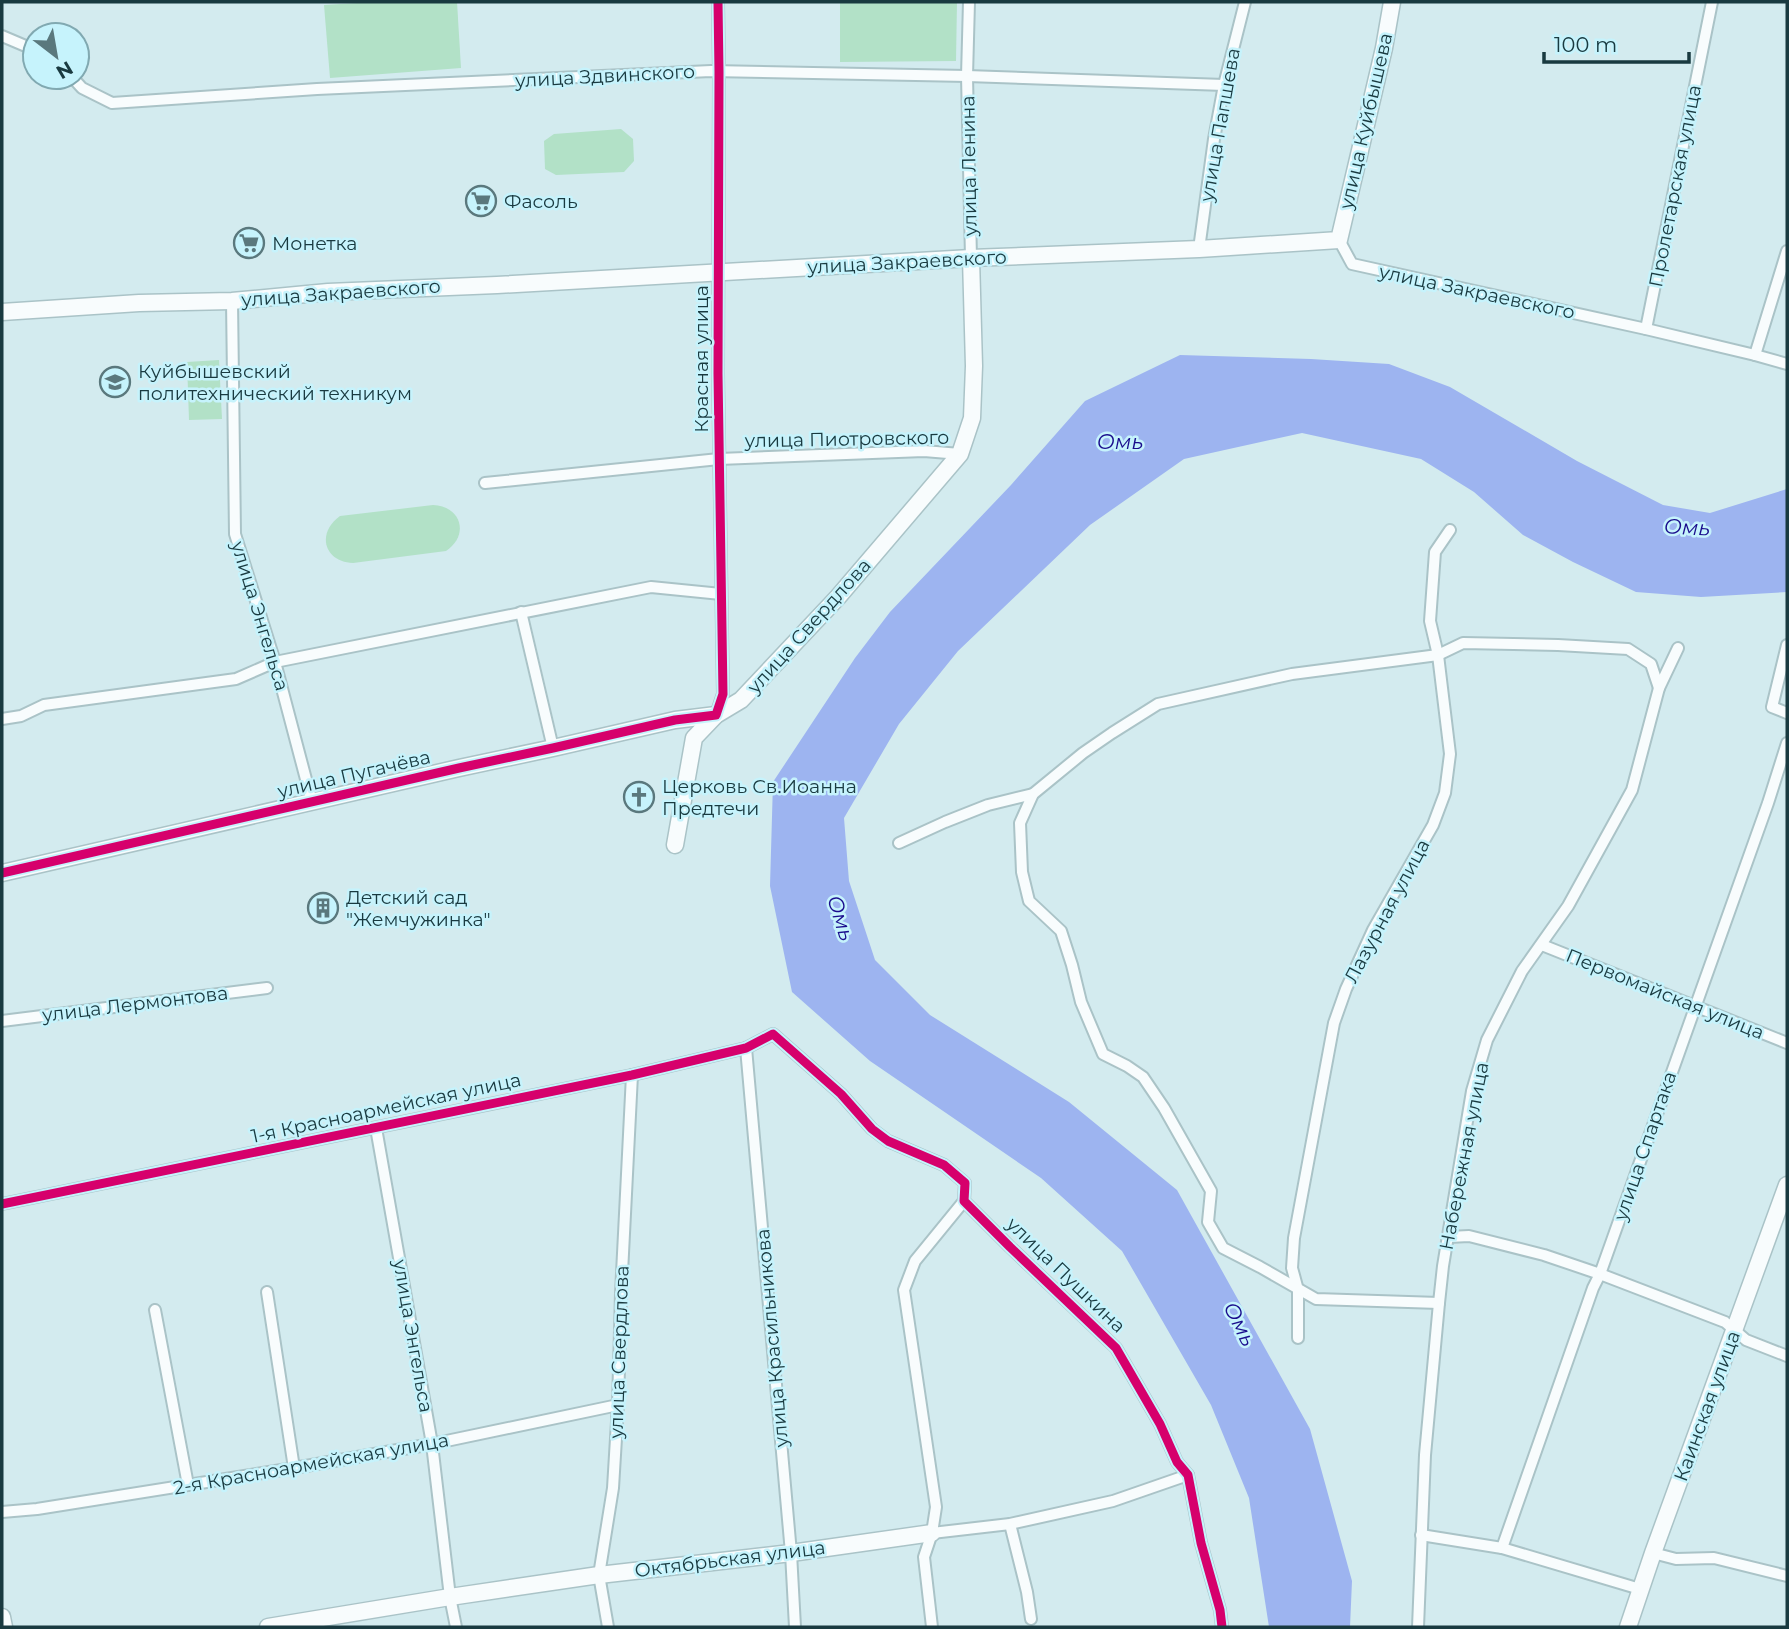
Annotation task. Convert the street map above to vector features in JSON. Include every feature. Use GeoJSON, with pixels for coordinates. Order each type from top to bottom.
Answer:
{"type":"FeatureCollection","features":[{"type":"Feature","properties":{"kind":"street","name":"Красная улица"},"geometry":{"type":"LineString","coordinates":[[716,715],[723,694],[718,374],[718,2]]}},
{"type":"Feature","properties":{"kind":"street","name":"улица Ленина"},"geometry":{"type":"LineString","coordinates":[[960,454],[972,418],[974,366],[967,76],[969,2]]}},
{"type":"Feature","properties":{"kind":"street","name":"улица Папшева"},"geometry":{"type":"LineString","coordinates":[[1199,249],[1224,85],[1245,2]]}},
{"type":"Feature","properties":{"kind":"street","name":"улица Куйбышева"},"geometry":{"type":"LineString","coordinates":[[1339,240],[1384,48],[1392,2]]}},
{"type":"Feature","properties":{"kind":"street","name":"Пролетарская улица"},"geometry":{"type":"LineString","coordinates":[[1646,329],[1712,2]]}},
{"type":"Feature","properties":{"kind":"street"},"geometry":{"type":"LineString","coordinates":[[2,36],[21,44]]}},
{"type":"Feature","properties":{"kind":"street","name":"улица Здвинского"},"geometry":{"type":"LineString","coordinates":[[88,91],[112,103],[317,89],[719,72],[967,76],[1224,85]]}},
{"type":"Feature","properties":{"kind":"street","name":"улица Закраевского"},"geometry":{"type":"LineString","coordinates":[[2,313],[339,291],[1339,240],[1352,264],[1646,329],[1787,364]]}},
{"type":"Feature","properties":{"kind":"street"},"geometry":{"type":"LineString","coordinates":[[1755,355],[1787,251]]}},
{"type":"Feature","properties":{"kind":"street","name":"улица Энгельса"},"geometry":{"type":"LineString","coordinates":[[232,300],[235,534],[275,662],[312,802]]}},
{"type":"Feature","properties":{"kind":"street","name":"улица Пиотровского"},"geometry":{"type":"LineString","coordinates":[[485,482],[719,460],[924,451],[960,454]]}},
{"type":"Feature","properties":{"kind":"street","name":"улица Свердлова"},"geometry":{"type":"LineString","coordinates":[[675,845],[694,738],[716,715],[741,701],[838,597],[960,454]]}},
{"type":"Feature","properties":{"kind":"street","name":"Лазурная улица"},"geometry":{"type":"LineString","coordinates":[[1298,1338],[1298,1290],[1292,1268],[1294,1238],[1334,1023],[1373,930],[1433,825],[1445,793],[1450,754],[1438,655],[1430,621],[1435,552],[1450,530]]}},
{"type":"Feature","properties":{"kind":"street"},"geometry":{"type":"LineString","coordinates":[[2,719],[21,716],[44,705],[236,679],[275,662],[651,586],[721,594]]}},
{"type":"Feature","properties":{"kind":"street"},"geometry":{"type":"LineString","coordinates":[[521,611],[553,748]]}},
{"type":"Feature","properties":{"kind":"street"},"geometry":{"type":"LineString","coordinates":[[899,843],[988,805],[1033,794],[1083,753],[1158,704],[1292,674],[1438,655],[1462,643],[1558,645],[1628,649],[1651,664],[1659,688]]}},
{"type":"Feature","properties":{"kind":"street"},"geometry":{"type":"LineString","coordinates":[[1787,645],[1772,707],[1787,713]]}},
{"type":"Feature","properties":{"kind":"street","name":"Набережная улица"},"geometry":{"type":"LineString","coordinates":[[1418,1627],[1425,1444],[1439,1303],[1472,1091],[1487,1040],[1522,971],[1569,906],[1632,790],[1659,688],[1678,648]]}},
{"type":"Feature","properties":{"kind":"street","name":"улица Пугачёва"},"geometry":{"type":"LineString","coordinates":[[2,873],[675,720],[716,715]]}},
{"type":"Feature","properties":{"kind":"street","name":"улица Спартака"},"geometry":{"type":"LineString","coordinates":[[1502,1548],[1768,803],[1787,743]]}},
{"type":"Feature","properties":{"kind":"street"},"geometry":{"type":"LineString","coordinates":[[1033,794],[1020,824],[1022,872],[1029,901],[1061,931],[1081,1002],[1103,1054],[1143,1077],[1164,1108],[1211,1191],[1208,1222],[1223,1248],[1316,1299],[1439,1303]]}},
{"type":"Feature","properties":{"kind":"street","name":"Первомайская улица"},"geometry":{"type":"LineString","coordinates":[[1542,945],[1787,1043]]}},
{"type":"Feature","properties":{"kind":"street","name":"улица Лермонтова"},"geometry":{"type":"LineString","coordinates":[[2,1021],[267,988]]}},
{"type":"Feature","properties":{"kind":"street","name":"1-я Красноармейская улица"},"geometry":{"type":"LineString","coordinates":[[2,1204],[632,1075],[746,1048],[773,1034]]}},
{"type":"Feature","properties":{"kind":"street","name":"улица Пушкина"},"geometry":{"type":"LineString","coordinates":[[773,1034],[841,1094],[872,1129],[905,1149],[944,1165],[958,1175],[965,1183],[964,1201],[1116,1348],[1160,1423],[1177,1462],[1188,1475],[1201,1543],[1223,1627]]}},
{"type":"Feature","properties":{"kind":"street","name":"улица Красильникова"},"geometry":{"type":"LineString","coordinates":[[746,1048],[791,1553],[795,1627]]}},
{"type":"Feature","properties":{"kind":"street","name":"улица Свердлова"},"geometry":{"type":"LineString","coordinates":[[608,1627],[599,1575],[613,1489],[632,1075]]}},
{"type":"Feature","properties":{"kind":"street","name":"улица Энгельса"},"geometry":{"type":"LineString","coordinates":[[376,1128],[432,1444],[456,1627]]}},
{"type":"Feature","properties":{"kind":"street","name":"Каинская улица"},"geometry":{"type":"LineString","coordinates":[[1628,1627],[1787,1185]]}},
{"type":"Feature","properties":{"kind":"street"},"geometry":{"type":"LineString","coordinates":[[932,1627],[924,1557],[932,1533],[936,1507],[904,1290],[915,1261],[964,1201]]}},
{"type":"Feature","properties":{"kind":"street"},"geometry":{"type":"LineString","coordinates":[[1449,1237],[1469,1236],[1544,1255],[1600,1274],[1725,1322],[1746,1340],[1787,1356]]}},
{"type":"Feature","properties":{"kind":"street"},"geometry":{"type":"LineString","coordinates":[[267,1292],[295,1468]]}},
{"type":"Feature","properties":{"kind":"street"},"geometry":{"type":"LineString","coordinates":[[155,1310],[188,1485]]}},
{"type":"Feature","properties":{"kind":"street","name":"2-я Красноармейская улица"},"geometry":{"type":"LineString","coordinates":[[2,1513],[432,1444],[618,1405]]}},
{"type":"Feature","properties":{"kind":"street","name":"Октябрьская улица"},"geometry":{"type":"LineString","coordinates":[[268,1627],[599,1575],[1010,1524],[1113,1501],[1188,1475]]}},
{"type":"Feature","properties":{"kind":"street"},"geometry":{"type":"LineString","coordinates":[[1010,1524],[1031,1619]]}},
{"type":"Feature","properties":{"kind":"street"},"geometry":{"type":"LineString","coordinates":[[1421,1535],[1502,1548],[1640,1589]]}},
{"type":"Feature","properties":{"kind":"street"},"geometry":{"type":"LineString","coordinates":[[1653,1553],[1676,1559],[1713,1558],[1787,1576]]}},
{"type":"Feature","properties":{"kind":"street"},"geometry":{"type":"LineString","coordinates":[[2,1617],[4,1627]]}},
{"type":"Feature","properties":{"kind":"green space"},"geometry":{"type":"Polygon","coordinates":[[[457,2],[461,68],[330,78],[324,5],[457,2]]]}},
{"type":"Feature","properties":{"kind":"green space"},"geometry":{"type":"Polygon","coordinates":[[[840,2],[957,2],[956,61],[840,62],[840,2]]]}},
{"type":"Feature","properties":{"kind":"green space"},"geometry":{"type":"Polygon","coordinates":[[[621,129],[633,139],[634,161],[624,172],[556,175],[545,169],[544,141],[554,134],[621,129]]]}},
{"type":"Feature","properties":{"kind":"green space"},"geometry":{"type":"Polygon","coordinates":[[[219,360],[222,419],[189,420],[187,362],[219,360]]]}},
{"type":"Feature","properties":{"kind":"green space"},"geometry":{"type":"Polygon","coordinates":[[[433,505],[450,510],[459,522],[458,537],[446,551],[353,563],[335,558],[327,546],[328,530],[340,516],[433,505]]]}},
{"type":"Feature","properties":{"kind":"water","name":"Омь"},"geometry":{"type":"Polygon","coordinates":[[[1180,355],[1389,364],[1450,387],[1577,461],[1663,505],[1710,513],[1787,489],[1787,592],[1701,597],[1636,592],[1573,562],[1523,535],[1474,492],[1421,459],[1302,433],[1184,459],[1090,525],[958,651],[899,724],[844,818],[849,881],[875,960],[930,1015],[1069,1102],[1177,1190],[1310,1429],[1352,1581],[1350,1627],[1269,1627],[1249,1498],[1211,1405],[1122,1251],[1041,1178],[870,1061],[792,992],[770,886],[773,782],[855,658],[890,612],[1011,485],[1085,401],[1180,355]]]}},
{"type":"Feature","properties":{"kind":"cycle path"},"geometry":{"type":"LineString","coordinates":[[2,873],[675,720],[716,715],[723,694],[718,374],[718,2]]}},
{"type":"Feature","properties":{"kind":"cycle path"},"geometry":{"type":"LineString","coordinates":[[2,1204],[632,1075],[746,1048],[773,1034],[841,1094],[872,1129],[888,1141],[944,1165],[965,1183],[964,1201],[1116,1348],[1160,1424],[1177,1462],[1188,1475],[1201,1543],[1220,1610],[1222,1627]]}},
{"type":"Feature","properties":{"kind":"place","name":"Фасоль"},"geometry":{"type":"Point","coordinates":[481,201]}},
{"type":"Feature","properties":{"kind":"place","name":"Монетка"},"geometry":{"type":"Point","coordinates":[249,243]}},
{"type":"Feature","properties":{"kind":"place","name":"Куйбышевский политехнический техникум"},"geometry":{"type":"Point","coordinates":[115,382]}},
{"type":"Feature","properties":{"kind":"place","name":"Церковь Св.Иоанна Предтечи"},"geometry":{"type":"Point","coordinates":[639,797]}},
{"type":"Feature","properties":{"kind":"place","name":"Детский сад \"Жемчужинка\""},"geometry":{"type":"Point","coordinates":[323,908]}}]}
